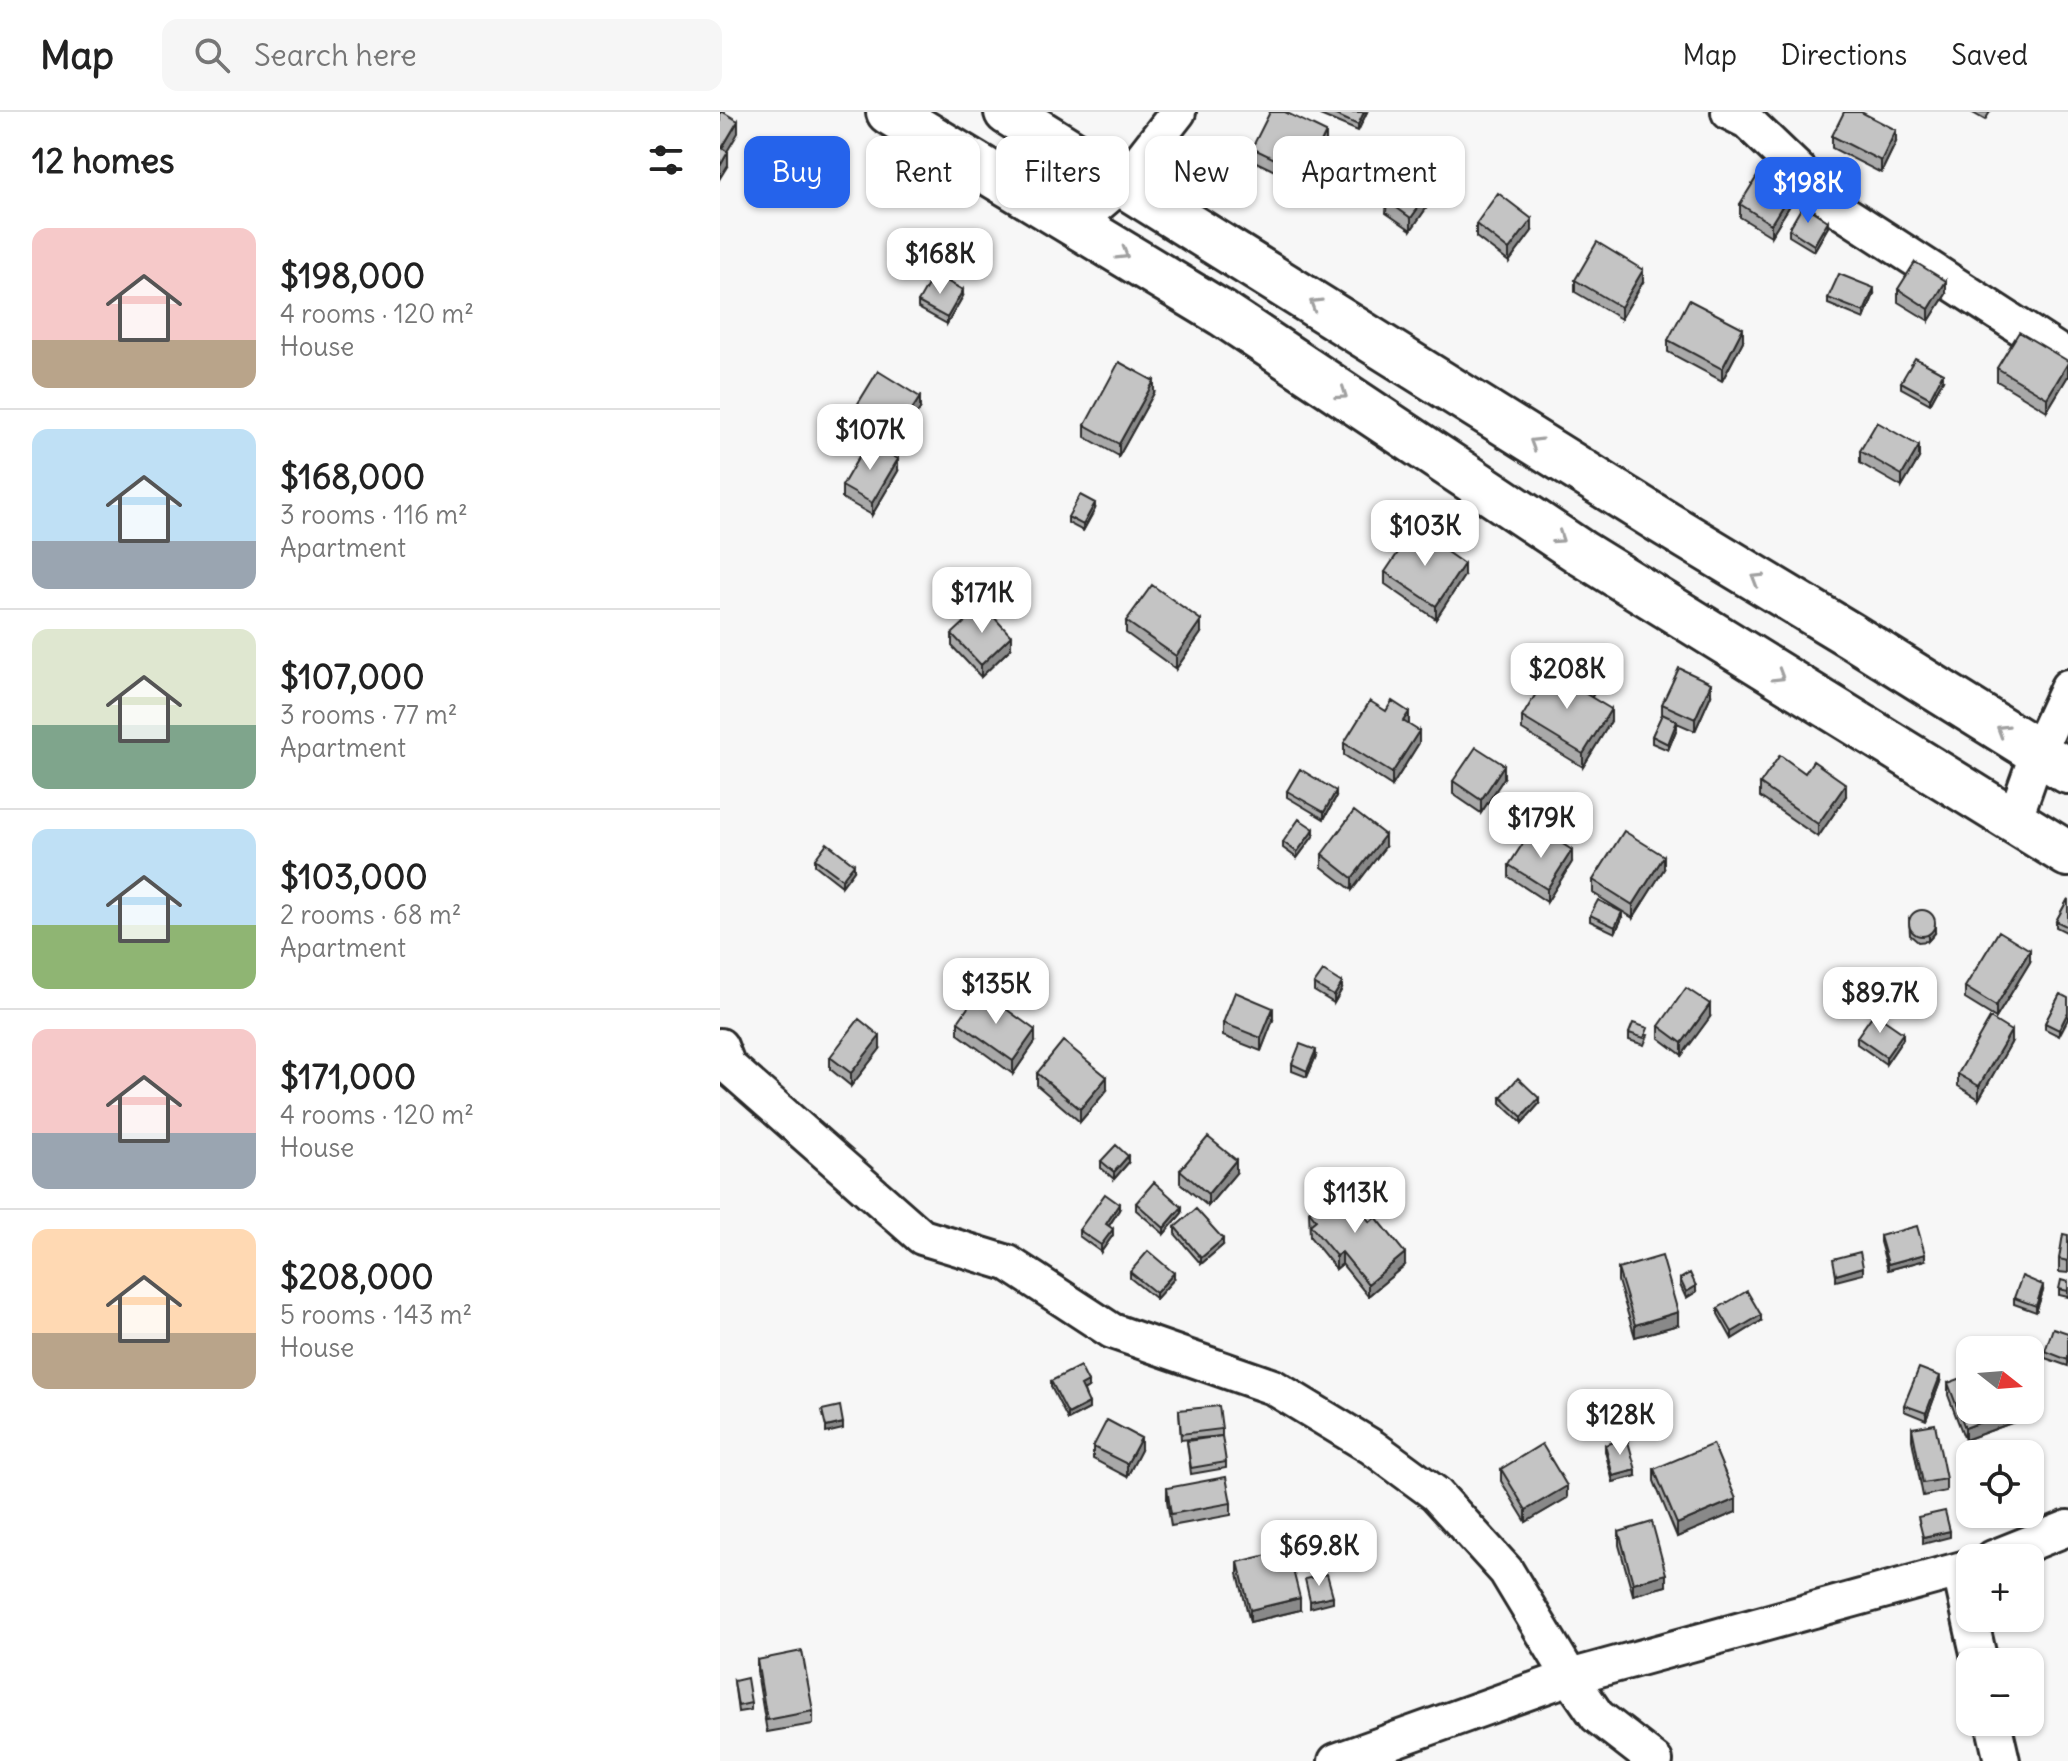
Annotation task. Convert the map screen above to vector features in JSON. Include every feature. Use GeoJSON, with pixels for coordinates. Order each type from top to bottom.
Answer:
{"type":"FeatureCollection","features":[{"type":"Feature","properties":{"kind":"main road"},"geometry":{"type":"LineString","coordinates":[[889,112],[1223,314],[1583,554],[2068,854]]}},
{"type":"Feature","properties":{"kind":"main road"},"geometry":{"type":"LineString","coordinates":[[1007,112],[1045,136]]}},
{"type":"Feature","properties":{"kind":"main road"},"geometry":{"type":"LineString","coordinates":[[1129,188],[2053,762]]}},
{"type":"Feature","properties":{"kind":"street"},"geometry":{"type":"LineString","coordinates":[[1129,175],[1178,112]]}},
{"type":"Feature","properties":{"kind":"street"},"geometry":{"type":"LineString","coordinates":[[1729,112],[1747,121],[1841,211],[2068,358]]}},
{"type":"Feature","properties":{"kind":"street"},"geometry":{"type":"LineString","coordinates":[[1071,222],[1093,208]]}},
{"type":"Feature","properties":{"kind":"street"},"geometry":{"type":"LineString","coordinates":[[2014,820],[2053,762],[2068,687]]}},
{"type":"Feature","properties":{"kind":"street"},"geometry":{"type":"LineString","coordinates":[[720,1046],[728,1066],[922,1237],[1008,1263],[1112,1331],[1273,1387],[1372,1447],[1436,1494],[1506,1571],[1597,1716],[1655,1761]]}},
{"type":"Feature","properties":{"kind":"street"},"geometry":{"type":"LineString","coordinates":[[2028,1544],[2068,1528]]}},
{"type":"Feature","properties":{"kind":"street"},"geometry":{"type":"LineString","coordinates":[[1336,1761],[1570,1677],[1956,1571]]}},
{"type":"Feature","properties":{"kind":"street"},"geometry":{"type":"LineString","coordinates":[[1996,1736],[2002,1761]]}},
{"type":"Feature","properties":{"kind":"building"},"geometry":{"type":"Polygon","coordinates":[[[720,112],[738,121],[722,148],[728,152],[720,166],[720,112]]]}},
{"type":"Feature","properties":{"kind":"building"},"geometry":{"type":"Polygon","coordinates":[[[1270,112],[1285,112],[1326,132],[1324,136],[1273,136],[1273,158],[1257,150],[1257,138],[1270,112]]]}},
{"type":"Feature","properties":{"kind":"building"},"geometry":{"type":"Polygon","coordinates":[[[1329,112],[1364,112],[1358,125],[1329,112]]]}},
{"type":"Feature","properties":{"kind":"building"},"geometry":{"type":"Polygon","coordinates":[[[1844,112],[1861,112],[1896,130],[1881,161],[1832,136],[1844,112]]]}},
{"type":"Feature","properties":{"kind":"building"},"geometry":{"type":"Polygon","coordinates":[[[1761,170],[1792,190],[1771,224],[1740,204],[1761,170]]]}},
{"type":"Feature","properties":{"kind":"building"},"geometry":{"type":"Polygon","coordinates":[[[1498,193],[1532,219],[1509,250],[1476,224],[1498,193]]]}},
{"type":"Feature","properties":{"kind":"building"},"geometry":{"type":"Polygon","coordinates":[[[1803,205],[1828,221],[1814,245],[1789,229],[1803,205]]]}},
{"type":"Feature","properties":{"kind":"building"},"geometry":{"type":"Polygon","coordinates":[[[1397,208],[1418,208],[1411,218],[1397,208]]]}},
{"type":"Feature","properties":{"kind":"building"},"geometry":{"type":"Polygon","coordinates":[[[1597,242],[1643,270],[1621,307],[1575,280],[1597,242]]]}},
{"type":"Feature","properties":{"kind":"building"},"geometry":{"type":"Polygon","coordinates":[[[1915,262],[1946,281],[1929,309],[1898,289],[1915,262]]]}},
{"type":"Feature","properties":{"kind":"building"},"geometry":{"type":"Polygon","coordinates":[[[934,274],[963,290],[947,318],[918,302],[934,274]]]}},
{"type":"Feature","properties":{"kind":"building"},"geometry":{"type":"Polygon","coordinates":[[[1839,274],[1874,288],[1864,312],[1828,298],[1839,274]]]}},
{"type":"Feature","properties":{"kind":"building"},"geometry":{"type":"Polygon","coordinates":[[[1689,300],[1743,328],[1722,369],[1668,340],[1689,300]]]}},
{"type":"Feature","properties":{"kind":"building"},"geometry":{"type":"Polygon","coordinates":[[[2019,332],[2068,361],[2047,398],[1997,368],[2019,332]]]}},
{"type":"Feature","properties":{"kind":"building"},"geometry":{"type":"Polygon","coordinates":[[[1915,358],[1943,373],[1930,398],[1901,382],[1915,358]]]}},
{"type":"Feature","properties":{"kind":"building"},"geometry":{"type":"Polygon","coordinates":[[[1119,362],[1154,381],[1119,444],[1085,425],[1119,362]]]}},
{"type":"Feature","properties":{"kind":"building"},"geometry":{"type":"Polygon","coordinates":[[[878,371],[920,397],[895,436],[854,410],[878,371]]]}},
{"type":"Feature","properties":{"kind":"building"},"geometry":{"type":"Polygon","coordinates":[[[1877,422],[1919,446],[1902,475],[1860,451],[1877,422]]]}},
{"type":"Feature","properties":{"kind":"building"},"geometry":{"type":"Polygon","coordinates":[[[868,441],[898,459],[872,503],[842,486],[868,441]]]}},
{"type":"Feature","properties":{"kind":"building"},"geometry":{"type":"Polygon","coordinates":[[[1080,495],[1095,503],[1083,525],[1068,517],[1080,495]]]}},
{"type":"Feature","properties":{"kind":"building"},"geometry":{"type":"Polygon","coordinates":[[[1414,529],[1464,564],[1436,606],[1385,572],[1414,529]]]}},
{"type":"Feature","properties":{"kind":"building"},"geometry":{"type":"Polygon","coordinates":[[[964,578],[979,590],[965,608],[950,595],[964,578]]]}},
{"type":"Feature","properties":{"kind":"building"},"geometry":{"type":"Polygon","coordinates":[[[1152,585],[1201,620],[1176,656],[1126,621],[1152,585]]]}},
{"type":"Feature","properties":{"kind":"building"},"geometry":{"type":"Polygon","coordinates":[[[983,605],[1011,636],[981,665],[952,634],[983,605]]]}},
{"type":"Feature","properties":{"kind":"building"},"geometry":{"type":"Polygon","coordinates":[[[1679,668],[1711,683],[1695,719],[1662,704],[1679,668]]]}},
{"type":"Feature","properties":{"kind":"building"},"geometry":{"type":"Polygon","coordinates":[[[1549,672],[1568,683],[1575,672],[1593,683],[1586,694],[1611,709],[1583,754],[1522,717],[1549,672]]]}},
{"type":"Feature","properties":{"kind":"building"},"geometry":{"type":"Polygon","coordinates":[[[1370,701],[1386,711],[1392,701],[1409,712],[1403,721],[1419,731],[1392,773],[1344,743],[1370,701]]]}},
{"type":"Feature","properties":{"kind":"building"},"geometry":{"type":"Polygon","coordinates":[[[1662,714],[1677,721],[1668,744],[1652,736],[1662,714]]]}},
{"type":"Feature","properties":{"kind":"building"},"geometry":{"type":"Polygon","coordinates":[[[1476,747],[1504,765],[1481,800],[1453,781],[1476,747]]]}},
{"type":"Feature","properties":{"kind":"building"},"geometry":{"type":"Polygon","coordinates":[[[1780,755],[1805,773],[1813,761],[1846,784],[1818,824],[1760,784],[1780,755]]]}},
{"type":"Feature","properties":{"kind":"building"},"geometry":{"type":"Polygon","coordinates":[[[1300,769],[1336,791],[1324,812],[1287,791],[1300,769]]]}},
{"type":"Feature","properties":{"kind":"building"},"geometry":{"type":"Polygon","coordinates":[[[1354,811],[1385,835],[1352,878],[1322,854],[1354,811]]]}},
{"type":"Feature","properties":{"kind":"building"},"geometry":{"type":"Polygon","coordinates":[[[1299,819],[1314,829],[1297,852],[1283,842],[1299,819]]]}},
{"type":"Feature","properties":{"kind":"building"},"geometry":{"type":"Polygon","coordinates":[[[1624,831],[1664,856],[1633,905],[1593,880],[1624,831]]]}},
{"type":"Feature","properties":{"kind":"building"},"geometry":{"type":"Polygon","coordinates":[[[1529,834],[1546,845],[1552,837],[1572,850],[1547,889],[1509,865],[1529,834]]]}},
{"type":"Feature","properties":{"kind":"building"},"geometry":{"type":"Polygon","coordinates":[[[827,843],[854,864],[842,879],[815,859],[827,843]]]}},
{"type":"Feature","properties":{"kind":"building"},"geometry":{"type":"Polygon","coordinates":[[[2068,899],[2068,927],[2056,921],[2068,899]]]}},
{"type":"Feature","properties":{"kind":"building"},"geometry":{"type":"Polygon","coordinates":[[[1598,900],[1622,912],[1615,927],[1590,915],[1598,900]]]}},
{"type":"Feature","properties":{"kind":"building"},"geometry":{"type":"Polygon","coordinates":[[[1922,910],[1931,914],[1935,923],[1931,932],[1922,936],[1913,932],[1909,923],[1913,914],[1922,910]]]}},
{"type":"Feature","properties":{"kind":"building"},"geometry":{"type":"Polygon","coordinates":[[[1999,931],[2030,950],[1996,1006],[1965,987],[1999,931]]]}},
{"type":"Feature","properties":{"kind":"building"},"geometry":{"type":"Polygon","coordinates":[[[1323,971],[1342,983],[1334,996],[1314,984],[1323,971]]]}},
{"type":"Feature","properties":{"kind":"building"},"geometry":{"type":"Polygon","coordinates":[[[1686,988],[1710,1004],[1682,1043],[1659,1026],[1686,988]]]}},
{"type":"Feature","properties":{"kind":"building"},"geometry":{"type":"Polygon","coordinates":[[[980,990],[1035,1030],[1013,1061],[958,1022],[980,990]]]}},
{"type":"Feature","properties":{"kind":"building"},"geometry":{"type":"Polygon","coordinates":[[[1235,992],[1273,1008],[1261,1038],[1223,1023],[1235,992]]]}},
{"type":"Feature","properties":{"kind":"building"},"geometry":{"type":"Polygon","coordinates":[[[2060,994],[2068,998],[2068,1012],[2059,1030],[2045,1023],[2060,994]]]}},
{"type":"Feature","properties":{"kind":"building"},"geometry":{"type":"Polygon","coordinates":[[[1874,1013],[1903,1033],[1886,1057],[1857,1037],[1874,1013]]]}},
{"type":"Feature","properties":{"kind":"building"},"geometry":{"type":"Polygon","coordinates":[[[1990,1018],[2011,1031],[1979,1086],[1958,1074],[1990,1018]]]}},
{"type":"Feature","properties":{"kind":"building"},"geometry":{"type":"Polygon","coordinates":[[[859,1019],[880,1036],[851,1073],[830,1057],[859,1019]]]}},
{"type":"Feature","properties":{"kind":"building"},"geometry":{"type":"Polygon","coordinates":[[[1633,1023],[1648,1028],[1644,1038],[1629,1033],[1633,1023]]]}},
{"type":"Feature","properties":{"kind":"building"},"geometry":{"type":"Polygon","coordinates":[[[1063,1041],[1107,1077],[1080,1109],[1037,1073],[1063,1041]]]}},
{"type":"Feature","properties":{"kind":"building"},"geometry":{"type":"Polygon","coordinates":[[[1300,1044],[1316,1050],[1307,1071],[1292,1064],[1300,1044]]]}},
{"type":"Feature","properties":{"kind":"building"},"geometry":{"type":"Polygon","coordinates":[[[1518,1078],[1539,1098],[1522,1117],[1501,1097],[1518,1078]]]}},
{"type":"Feature","properties":{"kind":"building"},"geometry":{"type":"Polygon","coordinates":[[[1208,1137],[1236,1160],[1208,1194],[1180,1170],[1208,1137]]]}},
{"type":"Feature","properties":{"kind":"building"},"geometry":{"type":"Polygon","coordinates":[[[1116,1145],[1128,1156],[1114,1172],[1101,1161],[1116,1145]]]}},
{"type":"Feature","properties":{"kind":"building"},"geometry":{"type":"Polygon","coordinates":[[[1154,1182],[1182,1207],[1164,1228],[1136,1203],[1154,1182]]]}},
{"type":"Feature","properties":{"kind":"building"},"geometry":{"type":"Polygon","coordinates":[[[1340,1185],[1370,1222],[1376,1217],[1405,1253],[1368,1284],[1342,1252],[1336,1256],[1310,1225],[1316,1220],[1309,1211],[1340,1185]]]}},
{"type":"Feature","properties":{"kind":"building"},"geometry":{"type":"Polygon","coordinates":[[[1105,1194],[1119,1204],[1106,1224],[1113,1229],[1101,1245],[1079,1230],[1105,1194]]]}},
{"type":"Feature","properties":{"kind":"building"},"geometry":{"type":"Polygon","coordinates":[[[1196,1209],[1223,1239],[1201,1258],[1175,1227],[1196,1209]]]}},
{"type":"Feature","properties":{"kind":"building"},"geometry":{"type":"Polygon","coordinates":[[[1917,1226],[1925,1254],[1888,1264],[1880,1236],[1917,1226]]]}},
{"type":"Feature","properties":{"kind":"building"},"geometry":{"type":"Polygon","coordinates":[[[2063,1234],[2068,1235],[2068,1261],[2059,1259],[2063,1234]]]}},
{"type":"Feature","properties":{"kind":"building"},"geometry":{"type":"Polygon","coordinates":[[[1148,1251],[1174,1273],[1156,1293],[1130,1272],[1148,1251]]]}},
{"type":"Feature","properties":{"kind":"building"},"geometry":{"type":"Polygon","coordinates":[[[1860,1252],[1863,1267],[1836,1275],[1833,1259],[1860,1252]]]}},
{"type":"Feature","properties":{"kind":"building"},"geometry":{"type":"Polygon","coordinates":[[[1662,1256],[1678,1312],[1635,1325],[1618,1269],[1662,1256]]]}},
{"type":"Feature","properties":{"kind":"building"},"geometry":{"type":"Polygon","coordinates":[[[1690,1273],[1696,1286],[1686,1292],[1680,1279],[1690,1273]]]}},
{"type":"Feature","properties":{"kind":"building"},"geometry":{"type":"Polygon","coordinates":[[[2022,1276],[2043,1285],[2036,1306],[2014,1298],[2022,1276]]]}},
{"type":"Feature","properties":{"kind":"building"},"geometry":{"type":"Polygon","coordinates":[[[2061,1280],[2068,1282],[2068,1291],[2059,1289],[2061,1280]]]}},
{"type":"Feature","properties":{"kind":"building"},"geometry":{"type":"Polygon","coordinates":[[[1747,1291],[1761,1315],[1732,1332],[1718,1308],[1747,1291]]]}},
{"type":"Feature","properties":{"kind":"building"},"geometry":{"type":"Polygon","coordinates":[[[2053,1328],[2068,1333],[2068,1360],[2045,1351],[2053,1328]]]}},
{"type":"Feature","properties":{"kind":"building"},"geometry":{"type":"Polygon","coordinates":[[[1080,1366],[1088,1382],[1081,1386],[1089,1403],[1068,1414],[1051,1381],[1080,1366]]]}},
{"type":"Feature","properties":{"kind":"building"},"geometry":{"type":"Polygon","coordinates":[[[1919,1368],[1940,1376],[1926,1413],[1904,1405],[1919,1368]]]}},
{"type":"Feature","properties":{"kind":"building"},"geometry":{"type":"Polygon","coordinates":[[[1956,1380],[1956,1404],[1948,1383],[1956,1380]]]}},
{"type":"Feature","properties":{"kind":"building"},"geometry":{"type":"Polygon","coordinates":[[[840,1406],[843,1423],[826,1427],[822,1410],[840,1406]]]}},
{"type":"Feature","properties":{"kind":"building"},"geometry":{"type":"Polygon","coordinates":[[[1219,1406],[1222,1429],[1181,1434],[1179,1410],[1219,1406]]]}},
{"type":"Feature","properties":{"kind":"building"},"geometry":{"type":"Polygon","coordinates":[[[1107,1420],[1141,1438],[1127,1464],[1093,1447],[1107,1420]]]}},
{"type":"Feature","properties":{"kind":"building"},"geometry":{"type":"Polygon","coordinates":[[[1935,1424],[1946,1479],[1923,1483],[1912,1428],[1935,1424]]]}},
{"type":"Feature","properties":{"kind":"building"},"geometry":{"type":"Polygon","coordinates":[[[1222,1436],[1226,1462],[1191,1468],[1187,1441],[1222,1436]]]}},
{"type":"Feature","properties":{"kind":"building"},"geometry":{"type":"Polygon","coordinates":[[[1627,1438],[1636,1470],[1613,1476],[1605,1445],[1627,1438]]]}},
{"type":"Feature","properties":{"kind":"building"},"geometry":{"type":"Polygon","coordinates":[[[1542,1444],[1567,1486],[1526,1510],[1501,1469],[1542,1444]]]}},
{"type":"Feature","properties":{"kind":"building"},"geometry":{"type":"Polygon","coordinates":[[[1713,1444],[1736,1499],[1677,1524],[1654,1469],[1713,1444]]]}},
{"type":"Feature","properties":{"kind":"building"},"geometry":{"type":"Polygon","coordinates":[[[1226,1477],[1231,1503],[1171,1514],[1167,1488],[1226,1477]]]}},
{"type":"Feature","properties":{"kind":"building"},"geometry":{"type":"Polygon","coordinates":[[[1945,1511],[1950,1531],[1923,1537],[1918,1517],[1945,1511]]]}},
{"type":"Feature","properties":{"kind":"building"},"geometry":{"type":"Polygon","coordinates":[[[1652,1522],[1666,1574],[1633,1583],[1619,1532],[1652,1522]]]}},
{"type":"Feature","properties":{"kind":"building"},"geometry":{"type":"Polygon","coordinates":[[[1288,1550],[1300,1598],[1250,1610],[1238,1562],[1288,1550]]]}},
{"type":"Feature","properties":{"kind":"building"},"geometry":{"type":"Polygon","coordinates":[[[1327,1574],[1333,1596],[1310,1601],[1305,1579],[1327,1574]]]}},
{"type":"Feature","properties":{"kind":"building"},"geometry":{"type":"Polygon","coordinates":[[[802,1651],[813,1711],[767,1720],[757,1660],[802,1651]]]}},
{"type":"Feature","properties":{"kind":"building"},"geometry":{"type":"Polygon","coordinates":[[[747,1678],[751,1703],[738,1706],[734,1681],[747,1678]]]}}]}
